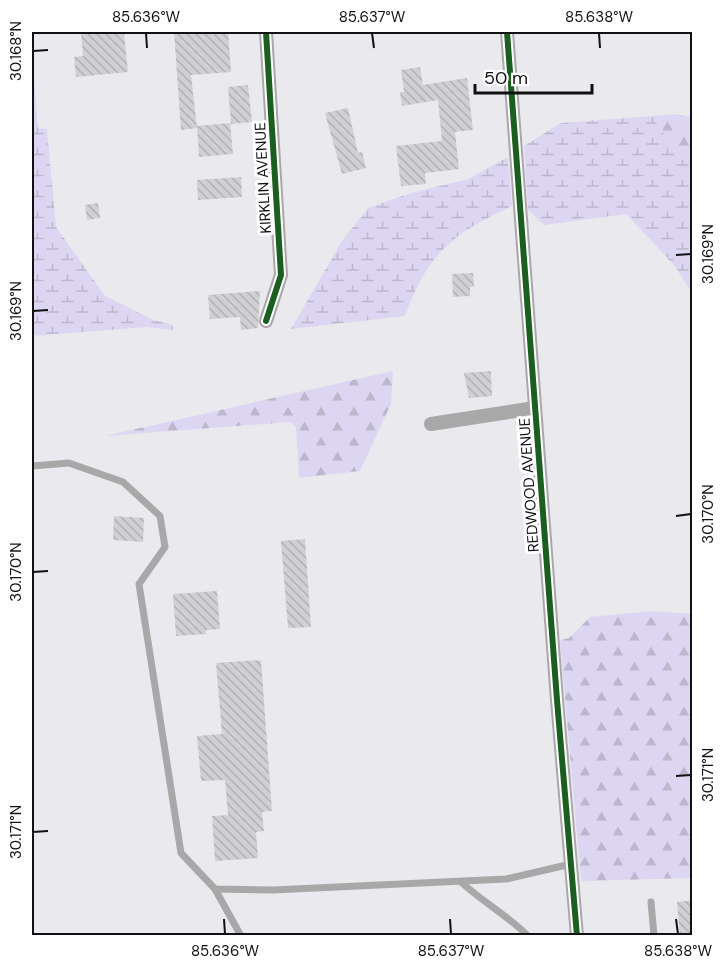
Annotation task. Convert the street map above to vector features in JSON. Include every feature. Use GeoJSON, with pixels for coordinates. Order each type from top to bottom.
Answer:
{"type":"FeatureCollection","features":[{"type":"Feature","properties":{"kind":"street","name":"KIRKLIN AVENUE"},"geometry":{"type":"LineString","coordinates":[[266,32],[281,274],[266,321]]}},
{"type":"Feature","properties":{"kind":"street","name":"REDWOOD AVENUE"},"geometry":{"type":"LineString","coordinates":[[507,32],[578,936]]}},
{"type":"Feature","properties":{"kind":"street"},"geometry":{"type":"LineString","coordinates":[[431,424],[535,408]]}},
{"type":"Feature","properties":{"kind":"lane"},"geometry":{"type":"LineString","coordinates":[[32,466],[69,464],[123,482],[160,516],[165,547],[139,584],[181,853],[215,889],[241,936]]}},
{"type":"Feature","properties":{"kind":"lane"},"geometry":{"type":"LineString","coordinates":[[215,889],[273,890],[506,879],[571,864]]}},
{"type":"Feature","properties":{"kind":"lane"},"geometry":{"type":"LineString","coordinates":[[461,882],[484,903],[506,914],[528,936]]}},
{"type":"Feature","properties":{"kind":"lane"},"geometry":{"type":"LineString","coordinates":[[651,902],[654,936]]}},
{"type":"Feature","properties":{"kind":"green space"},"geometry":{"type":"Polygon","coordinates":[[[32,50],[38,129],[32,128],[32,50]]]}},
{"type":"Feature","properties":{"kind":"green space"},"geometry":{"type":"Polygon","coordinates":[[[673,114],[692,117],[692,164],[680,158],[652,116],[673,114]]]}},
{"type":"Feature","properties":{"kind":"green space"},"geometry":{"type":"Polygon","coordinates":[[[652,116],[680,158],[692,164],[692,292],[673,264],[626,214],[544,225],[528,210],[524,146],[561,123],[652,116]]]}},
{"type":"Feature","properties":{"kind":"green space"},"geometry":{"type":"Polygon","coordinates":[[[32,128],[47,129],[56,227],[105,296],[154,320],[173,325],[173,330],[146,327],[32,336],[32,128]]]}},
{"type":"Feature","properties":{"kind":"green space"},"geometry":{"type":"Polygon","coordinates":[[[508,157],[512,206],[473,226],[445,248],[423,276],[405,316],[291,329],[342,241],[368,208],[411,193],[468,179],[508,157]]]}},
{"type":"Feature","properties":{"kind":"green space"},"geometry":{"type":"Polygon","coordinates":[[[393,371],[391,404],[360,471],[299,478],[296,427],[290,422],[105,436],[393,371]]]}},
{"type":"Feature","properties":{"kind":"green space"},"geometry":{"type":"Polygon","coordinates":[[[651,611],[692,614],[692,878],[581,881],[560,640],[569,638],[590,617],[651,611]]]}},
{"type":"Feature","properties":{"kind":"building"},"geometry":{"type":"Polygon","coordinates":[[[81,32],[124,32],[128,72],[76,77],[74,57],[83,56],[81,32]]]}},
{"type":"Feature","properties":{"kind":"building"},"geometry":{"type":"Polygon","coordinates":[[[174,32],[228,32],[231,72],[191,75],[197,128],[181,130],[174,32]]]}},
{"type":"Feature","properties":{"kind":"building"},"geometry":{"type":"Polygon","coordinates":[[[420,67],[423,85],[467,78],[473,130],[455,132],[459,169],[425,173],[426,184],[401,186],[396,146],[442,141],[438,100],[402,106],[400,92],[404,92],[401,70],[420,67]]]}},
{"type":"Feature","properties":{"kind":"building"},"geometry":{"type":"Polygon","coordinates":[[[248,85],[252,122],[231,124],[228,87],[248,85]]]}},
{"type":"Feature","properties":{"kind":"building"},"geometry":{"type":"Polygon","coordinates":[[[348,108],[358,153],[362,152],[366,168],[342,174],[325,113],[348,108]]]}},
{"type":"Feature","properties":{"kind":"building"},"geometry":{"type":"Polygon","coordinates":[[[230,123],[233,154],[199,157],[197,126],[230,123]]]}},
{"type":"Feature","properties":{"kind":"building"},"geometry":{"type":"Polygon","coordinates":[[[241,177],[242,197],[198,200],[197,180],[241,177]]]}},
{"type":"Feature","properties":{"kind":"building"},"geometry":{"type":"Polygon","coordinates":[[[98,203],[100,218],[87,220],[85,205],[98,203]]]}},
{"type":"Feature","properties":{"kind":"building"},"geometry":{"type":"Polygon","coordinates":[[[473,273],[474,287],[470,287],[470,296],[453,297],[452,274],[473,273]]]}},
{"type":"Feature","properties":{"kind":"building"},"geometry":{"type":"Polygon","coordinates":[[[260,291],[258,328],[241,330],[240,317],[210,319],[208,295],[260,291]]]}},
{"type":"Feature","properties":{"kind":"building"},"geometry":{"type":"Polygon","coordinates":[[[491,371],[492,396],[469,398],[464,373],[491,371]]]}},
{"type":"Feature","properties":{"kind":"building"},"geometry":{"type":"Polygon","coordinates":[[[114,516],[144,518],[143,542],[113,540],[114,516]]]}},
{"type":"Feature","properties":{"kind":"building"},"geometry":{"type":"Polygon","coordinates":[[[305,539],[311,627],[288,628],[281,541],[305,539]]]}},
{"type":"Feature","properties":{"kind":"building"},"geometry":{"type":"Polygon","coordinates":[[[217,591],[220,629],[206,630],[206,634],[176,636],[173,594],[217,591]]]}},
{"type":"Feature","properties":{"kind":"building"},"geometry":{"type":"Polygon","coordinates":[[[261,660],[272,811],[262,812],[264,831],[256,832],[258,858],[215,861],[212,816],[228,815],[225,780],[201,781],[197,736],[222,734],[216,663],[261,660]]]}},
{"type":"Feature","properties":{"kind":"building"},"geometry":{"type":"Polygon","coordinates":[[[693,900],[693,936],[680,936],[677,902],[693,900]]]}},
{"type":"Feature","properties":{"kind":"cycle path"},"geometry":{"type":"LineString","coordinates":[[266,32],[281,275],[266,321]]}},
{"type":"Feature","properties":{"kind":"cycle path"},"geometry":{"type":"LineString","coordinates":[[507,32],[577,936]]}}]}
